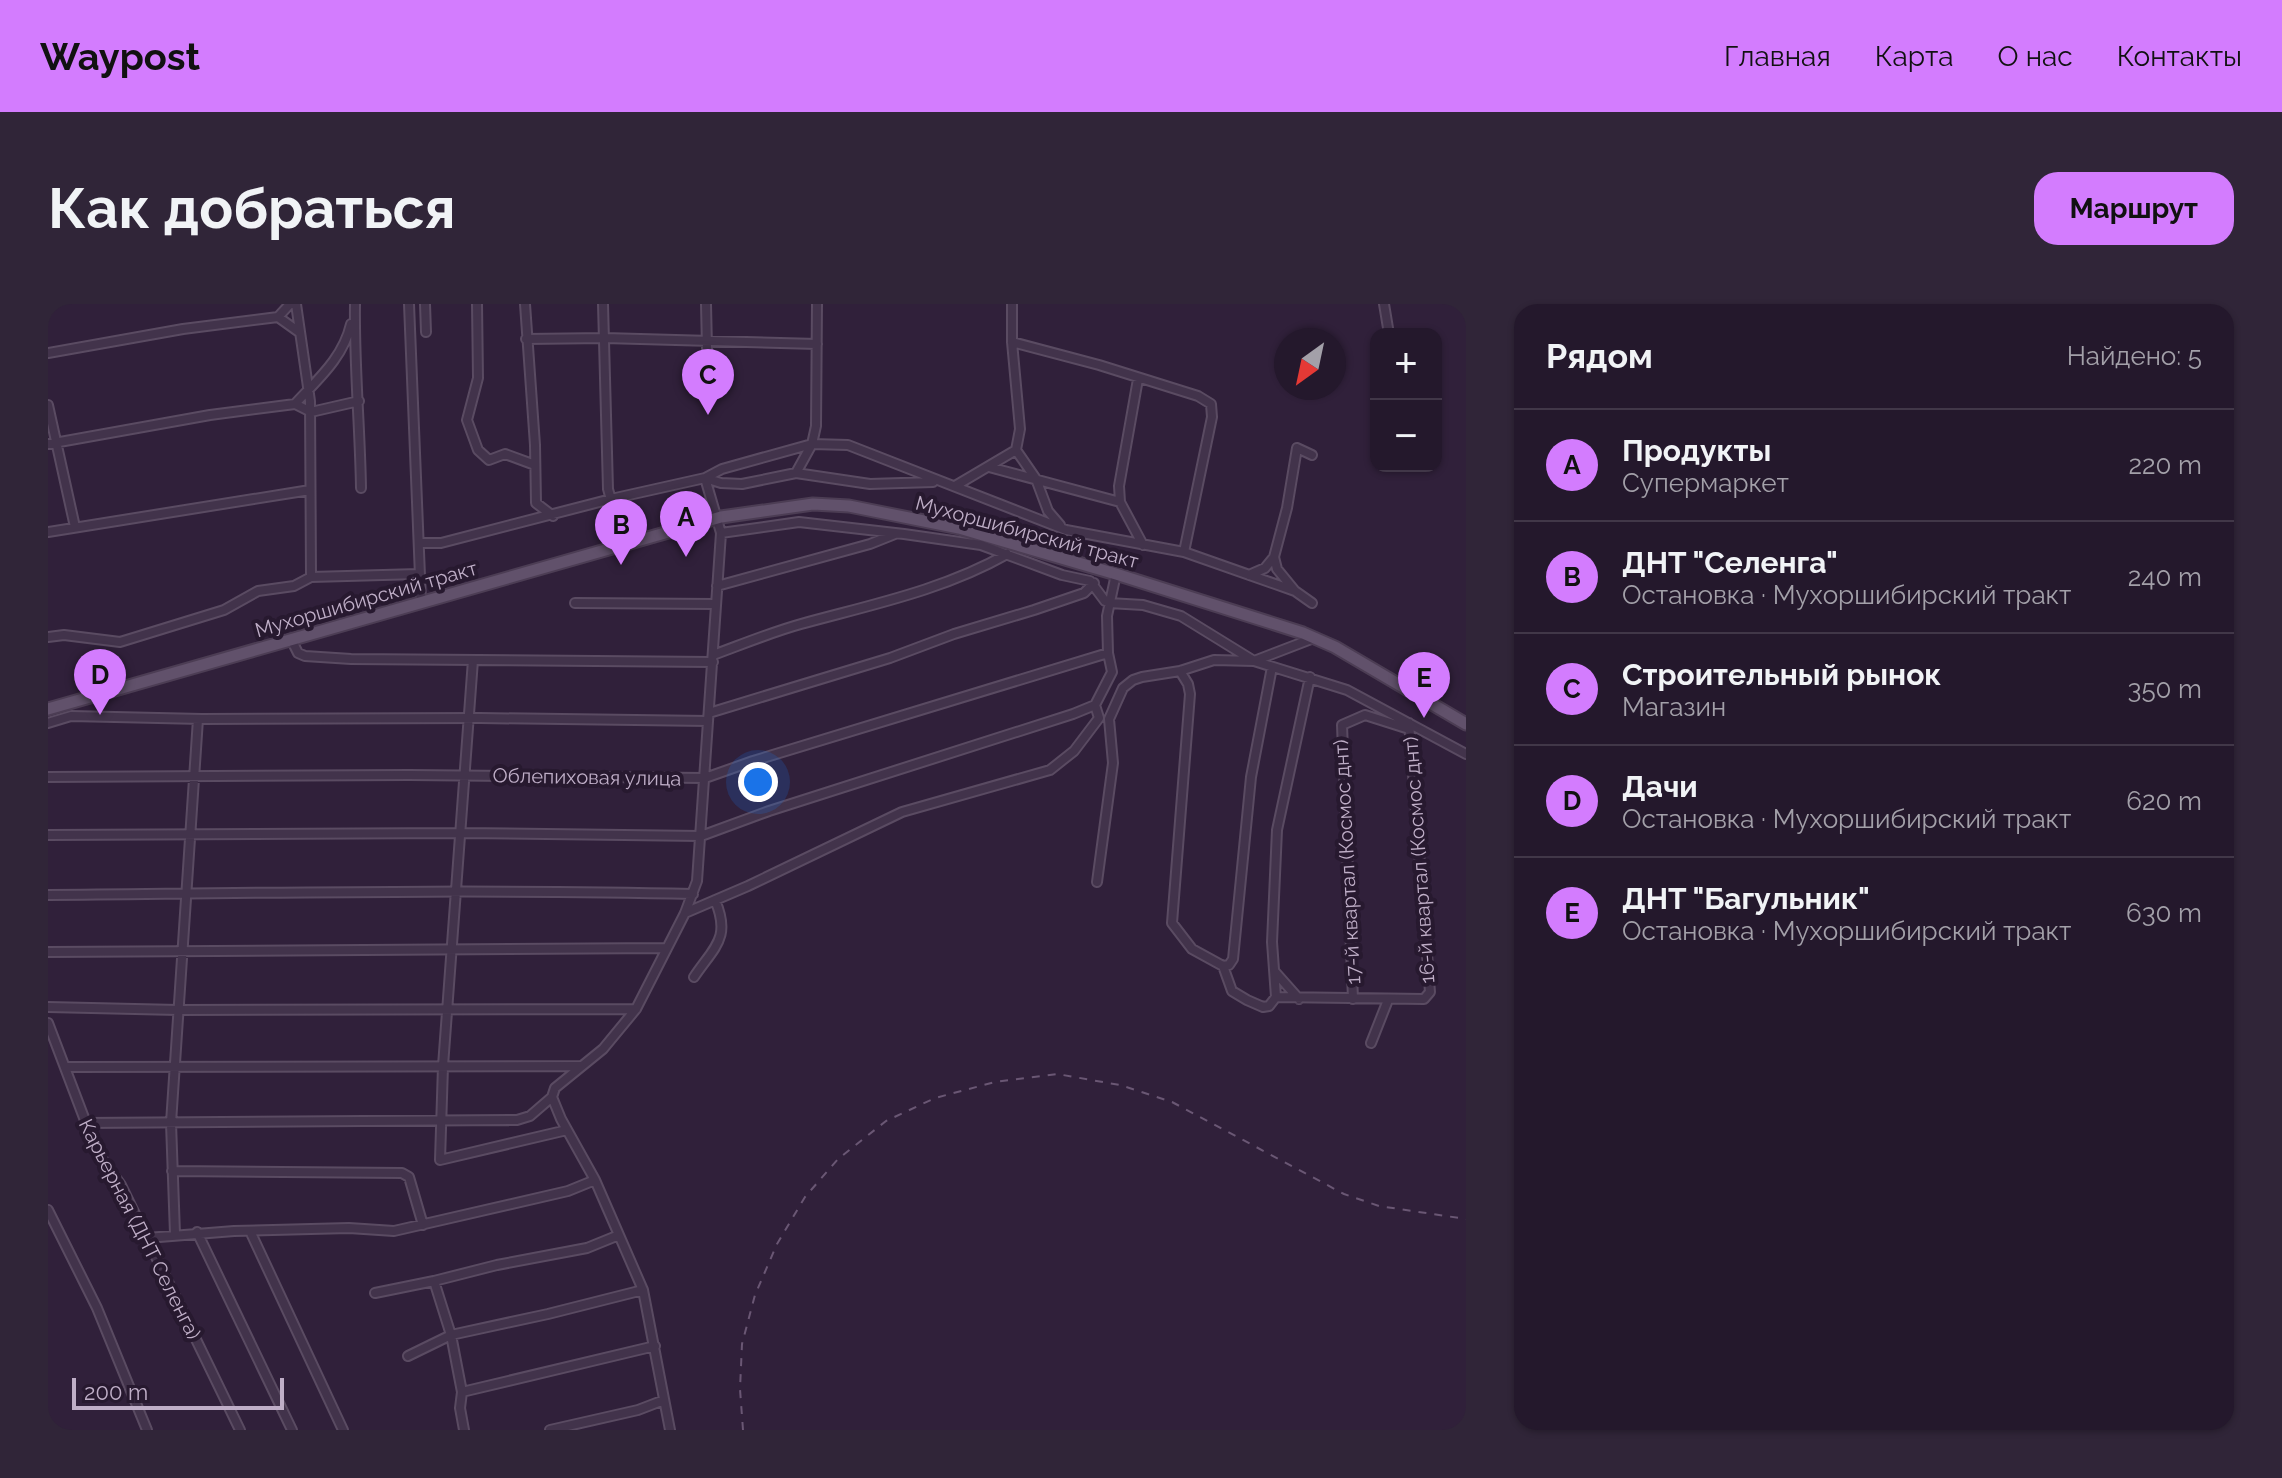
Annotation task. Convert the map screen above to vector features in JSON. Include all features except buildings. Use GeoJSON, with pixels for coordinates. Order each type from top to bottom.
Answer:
{"type":"FeatureCollection","features":[{"type":"Feature","properties":{"kind":"main road","name":"Мухоршибирский тракт"},"geometry":{"type":"LineString","coordinates":[[48,709],[717,518],[813,504],[849,506],[959,528],[1010,549],[1116,574],[1315,638],[1466,724]]}},
{"type":"Feature","properties":{"kind":"street"},"geometry":{"type":"LineString","coordinates":[[48,353],[183,329],[278,317],[293,304],[311,412],[311,577]]}},
{"type":"Feature","properties":{"kind":"street"},"geometry":{"type":"LineString","coordinates":[[409,304],[421,601]]}},
{"type":"Feature","properties":{"kind":"street"},"geometry":{"type":"LineString","coordinates":[[425,304],[426,332]]}},
{"type":"Feature","properties":{"kind":"street"},"geometry":{"type":"LineString","coordinates":[[477,304],[478,378],[467,420],[472,436],[478,450],[489,460],[505,454],[535,465]]}},
{"type":"Feature","properties":{"kind":"street"},"geometry":{"type":"LineString","coordinates":[[525,304],[536,503],[553,516]]}},
{"type":"Feature","properties":{"kind":"street"},"geometry":{"type":"LineString","coordinates":[[603,304],[608,489],[615,514],[616,546]]}},
{"type":"Feature","properties":{"kind":"street"},"geometry":{"type":"LineString","coordinates":[[706,304],[708,392]]}},
{"type":"Feature","properties":{"kind":"street"},"geometry":{"type":"LineString","coordinates":[[796,473],[812,444],[816,426],[817,304]]}},
{"type":"Feature","properties":{"kind":"street"},"geometry":{"type":"LineString","coordinates":[[1012,304],[1012,342],[1020,429],[1016,450],[1036,479],[1054,521],[1066,530]]}},
{"type":"Feature","properties":{"kind":"street"},"geometry":{"type":"LineString","coordinates":[[1384,304],[1388,328]]}},
{"type":"Feature","properties":{"kind":"street"},"geometry":{"type":"LineString","coordinates":[[295,404],[341,351],[349,334],[355,306]]}},
{"type":"Feature","properties":{"kind":"street"},"geometry":{"type":"LineString","coordinates":[[355,306],[361,488]]}},
{"type":"Feature","properties":{"kind":"street"},"geometry":{"type":"LineString","coordinates":[[278,317],[299,332]]}},
{"type":"Feature","properties":{"kind":"street"},"geometry":{"type":"LineString","coordinates":[[526,339],[817,344]]}},
{"type":"Feature","properties":{"kind":"street"},"geometry":{"type":"LineString","coordinates":[[1012,342],[1099,365],[1198,396],[1211,404],[1212,417],[1184,552]]}},
{"type":"Feature","properties":{"kind":"street"},"geometry":{"type":"LineString","coordinates":[[1138,379],[1119,486],[1120,502],[1143,545]]}},
{"type":"Feature","properties":{"kind":"street"},"geometry":{"type":"LineString","coordinates":[[52,443],[210,415],[295,404],[311,412],[359,401]]}},
{"type":"Feature","properties":{"kind":"street"},"geometry":{"type":"LineString","coordinates":[[48,405],[52,443],[75,527]]}},
{"type":"Feature","properties":{"kind":"street"},"geometry":{"type":"LineString","coordinates":[[419,543],[441,543],[705,478],[722,469],[812,444],[848,445],[1066,530],[1184,552],[1295,591]]}},
{"type":"Feature","properties":{"kind":"street"},"geometry":{"type":"LineString","coordinates":[[1249,575],[1265,568],[1274,557],[1287,508],[1297,448],[1312,455]]}},
{"type":"Feature","properties":{"kind":"street"},"geometry":{"type":"LineString","coordinates":[[955,486],[1016,450]]}},
{"type":"Feature","properties":{"kind":"street"},"geometry":{"type":"LineString","coordinates":[[989,467],[1120,502]]}},
{"type":"Feature","properties":{"kind":"street"},"geometry":{"type":"LineString","coordinates":[[705,478],[742,484],[796,473],[870,484],[937,481]]}},
{"type":"Feature","properties":{"kind":"street"},"geometry":{"type":"LineString","coordinates":[[85,1123],[517,1120],[530,1116],[552,1097],[555,1088],[603,1049],[636,1009],[685,913],[697,881],[721,533],[705,478]]}},
{"type":"Feature","properties":{"kind":"street"},"geometry":{"type":"LineString","coordinates":[[48,542],[49,532],[310,490]]}},
{"type":"Feature","properties":{"kind":"street"},"geometry":{"type":"LineString","coordinates":[[721,533],[799,522],[1010,549],[1062,575],[1094,583],[1109,603],[1143,605],[1181,616],[1254,661],[1347,690],[1466,754]]}},
{"type":"Feature","properties":{"kind":"street"},"geometry":{"type":"LineString","coordinates":[[717,586],[896,534]]}},
{"type":"Feature","properties":{"kind":"street"},"geometry":{"type":"LineString","coordinates":[[291,639],[298,653],[305,656],[351,659],[713,658],[800,624],[941,584],[1010,549]]}},
{"type":"Feature","properties":{"kind":"street"},"geometry":{"type":"LineString","coordinates":[[1274,557],[1277,569],[1295,591],[1312,603]]}},
{"type":"Feature","properties":{"kind":"street"},"geometry":{"type":"LineString","coordinates":[[48,637],[64,635],[120,642],[224,610],[258,591],[294,586],[311,577],[419,574]]}},
{"type":"Feature","properties":{"kind":"street"},"geometry":{"type":"LineString","coordinates":[[48,835],[460,833],[701,836],[1095,705],[1112,672],[1108,653],[1109,603],[1116,574]]}},
{"type":"Feature","properties":{"kind":"street"},"geometry":{"type":"LineString","coordinates":[[48,723],[71,716],[198,719],[708,717],[1084,593],[1094,583]]}},
{"type":"Feature","properties":{"kind":"street"},"geometry":{"type":"LineString","coordinates":[[575,603],[715,604]]}},
{"type":"Feature","properties":{"kind":"street"},"geometry":{"type":"LineString","coordinates":[[1097,882],[1113,763],[1109,719],[1123,688],[1133,680],[1180,671],[1214,660],[1254,661],[1315,638]]}},
{"type":"Feature","properties":{"kind":"street","name":"Облепиховая улица"},"geometry":{"type":"LineString","coordinates":[[48,777],[705,778],[1108,653]]}},
{"type":"Feature","properties":{"kind":"street"},"geometry":{"type":"LineString","coordinates":[[473,660],[443,1066],[440,1160],[567,1130]]}},
{"type":"Feature","properties":{"kind":"street"},"geometry":{"type":"LineString","coordinates":[[1180,671],[1190,694],[1172,923],[1192,949],[1223,966],[1229,965],[1233,959],[1251,777],[1272,667]]}},
{"type":"Feature","properties":{"kind":"street"},"geometry":{"type":"LineString","coordinates":[[1223,966],[1232,991],[1247,1000],[1263,1007],[1269,1006],[1276,997],[1272,942],[1277,830],[1310,677]]}},
{"type":"Feature","properties":{"kind":"street"},"geometry":{"type":"LineString","coordinates":[[1095,705],[1099,718]]}},
{"type":"Feature","properties":{"kind":"street","name":"17-й квартал (Космос днт)"},"geometry":{"type":"LineString","coordinates":[[1353,999],[1342,725],[1365,715],[1409,726]]}},
{"type":"Feature","properties":{"kind":"street"},"geometry":{"type":"LineString","coordinates":[[1099,718],[1109,719]]}},
{"type":"Feature","properties":{"kind":"street"},"geometry":{"type":"LineString","coordinates":[[685,913],[902,812],[1050,770],[1074,751],[1099,718]]}},
{"type":"Feature","properties":{"kind":"street"},"geometry":{"type":"LineString","coordinates":[[175,1234],[171,1123],[198,719]]}},
{"type":"Feature","properties":{"kind":"street","name":"16-й квартал (Космос днт)"},"geometry":{"type":"LineString","coordinates":[[1388,1000],[1424,999],[1430,992],[1409,726]]}},
{"type":"Feature","properties":{"kind":"street"},"geometry":{"type":"LineString","coordinates":[[48,895],[389,891],[693,894]]}},
{"type":"Feature","properties":{"kind":"street"},"geometry":{"type":"LineString","coordinates":[[694,977],[721,935],[722,917],[715,900]]}},
{"type":"Feature","properties":{"kind":"street"},"geometry":{"type":"LineString","coordinates":[[48,952],[666,948]]}},
{"type":"Feature","properties":{"kind":"street"},"geometry":{"type":"LineString","coordinates":[[1275,972],[1299,999]]}},
{"type":"Feature","properties":{"kind":"street"},"geometry":{"type":"LineString","coordinates":[[1276,997],[1388,1000],[1371,1043]]}},
{"type":"Feature","properties":{"kind":"street"},"geometry":{"type":"LineString","coordinates":[[48,1007],[178,1010],[636,1009]]}},
{"type":"Feature","properties":{"kind":"street","name":"Карьерная (ДНТ Селенга)"},"geometry":{"type":"LineString","coordinates":[[48,1023],[97,1152],[121,1185],[240,1430]]}},
{"type":"Feature","properties":{"kind":"street"},"geometry":{"type":"LineString","coordinates":[[65,1067],[580,1066]]}},
{"type":"Feature","properties":{"kind":"street"},"geometry":{"type":"LineString","coordinates":[[552,1097],[595,1180],[643,1290],[670,1430]]}},
{"type":"Feature","properties":{"kind":"street"},"geometry":{"type":"LineString","coordinates":[[172,1171],[402,1173],[409,1177],[423,1225]]}},
{"type":"Feature","properties":{"kind":"street"},"geometry":{"type":"LineString","coordinates":[[147,1238],[197,1232],[349,1228],[394,1231],[568,1191],[595,1180]]}},
{"type":"Feature","properties":{"kind":"street"},"geometry":{"type":"LineString","coordinates":[[48,1210],[97,1308],[147,1430]]}},
{"type":"Feature","properties":{"kind":"street"},"geometry":{"type":"LineString","coordinates":[[250,1231],[343,1430]]}},
{"type":"Feature","properties":{"kind":"street"},"geometry":{"type":"LineString","coordinates":[[197,1232],[292,1430]]}},
{"type":"Feature","properties":{"kind":"street"},"geometry":{"type":"LineString","coordinates":[[375,1293],[587,1248],[619,1235]]}},
{"type":"Feature","properties":{"kind":"street"},"geometry":{"type":"LineString","coordinates":[[434,1281],[451,1335],[462,1392],[460,1408],[464,1430]]}},
{"type":"Feature","properties":{"kind":"street"},"geometry":{"type":"LineString","coordinates":[[408,1356],[451,1335],[643,1290]]}},
{"type":"Feature","properties":{"kind":"street"},"geometry":{"type":"LineString","coordinates":[[462,1392],[655,1346]]}},
{"type":"Feature","properties":{"kind":"street"},"geometry":{"type":"LineString","coordinates":[[550,1430],[638,1410],[664,1400]]}},
{"type":"Feature","properties":{"kind":"railway"},"geometry":{"type":"LineString","coordinates":[[743,1430],[740,1389],[742,1344],[755,1295],[777,1244],[805,1197],[838,1159],[886,1121],[935,1098],[995,1082],[1057,1074],[1120,1085],[1172,1102],[1344,1194],[1379,1206],[1466,1219]]}},
{"type":"Feature","properties":{"kind":"place","name":"Строительный рынок"},"geometry":{"type":"Point","coordinates":[708,415]}},
{"type":"Feature","properties":{"kind":"place","name":"Продукты"},"geometry":{"type":"Point","coordinates":[686,557]}},
{"type":"Feature","properties":{"kind":"place","name":"ДНТ \"Селенга\""},"geometry":{"type":"Point","coordinates":[621,565]}},
{"type":"Feature","properties":{"kind":"place","name":"Дачи"},"geometry":{"type":"Point","coordinates":[100,715]}},
{"type":"Feature","properties":{"kind":"place","name":"ДНТ \"Багульник\""},"geometry":{"type":"Point","coordinates":[1424,718]}}]}
